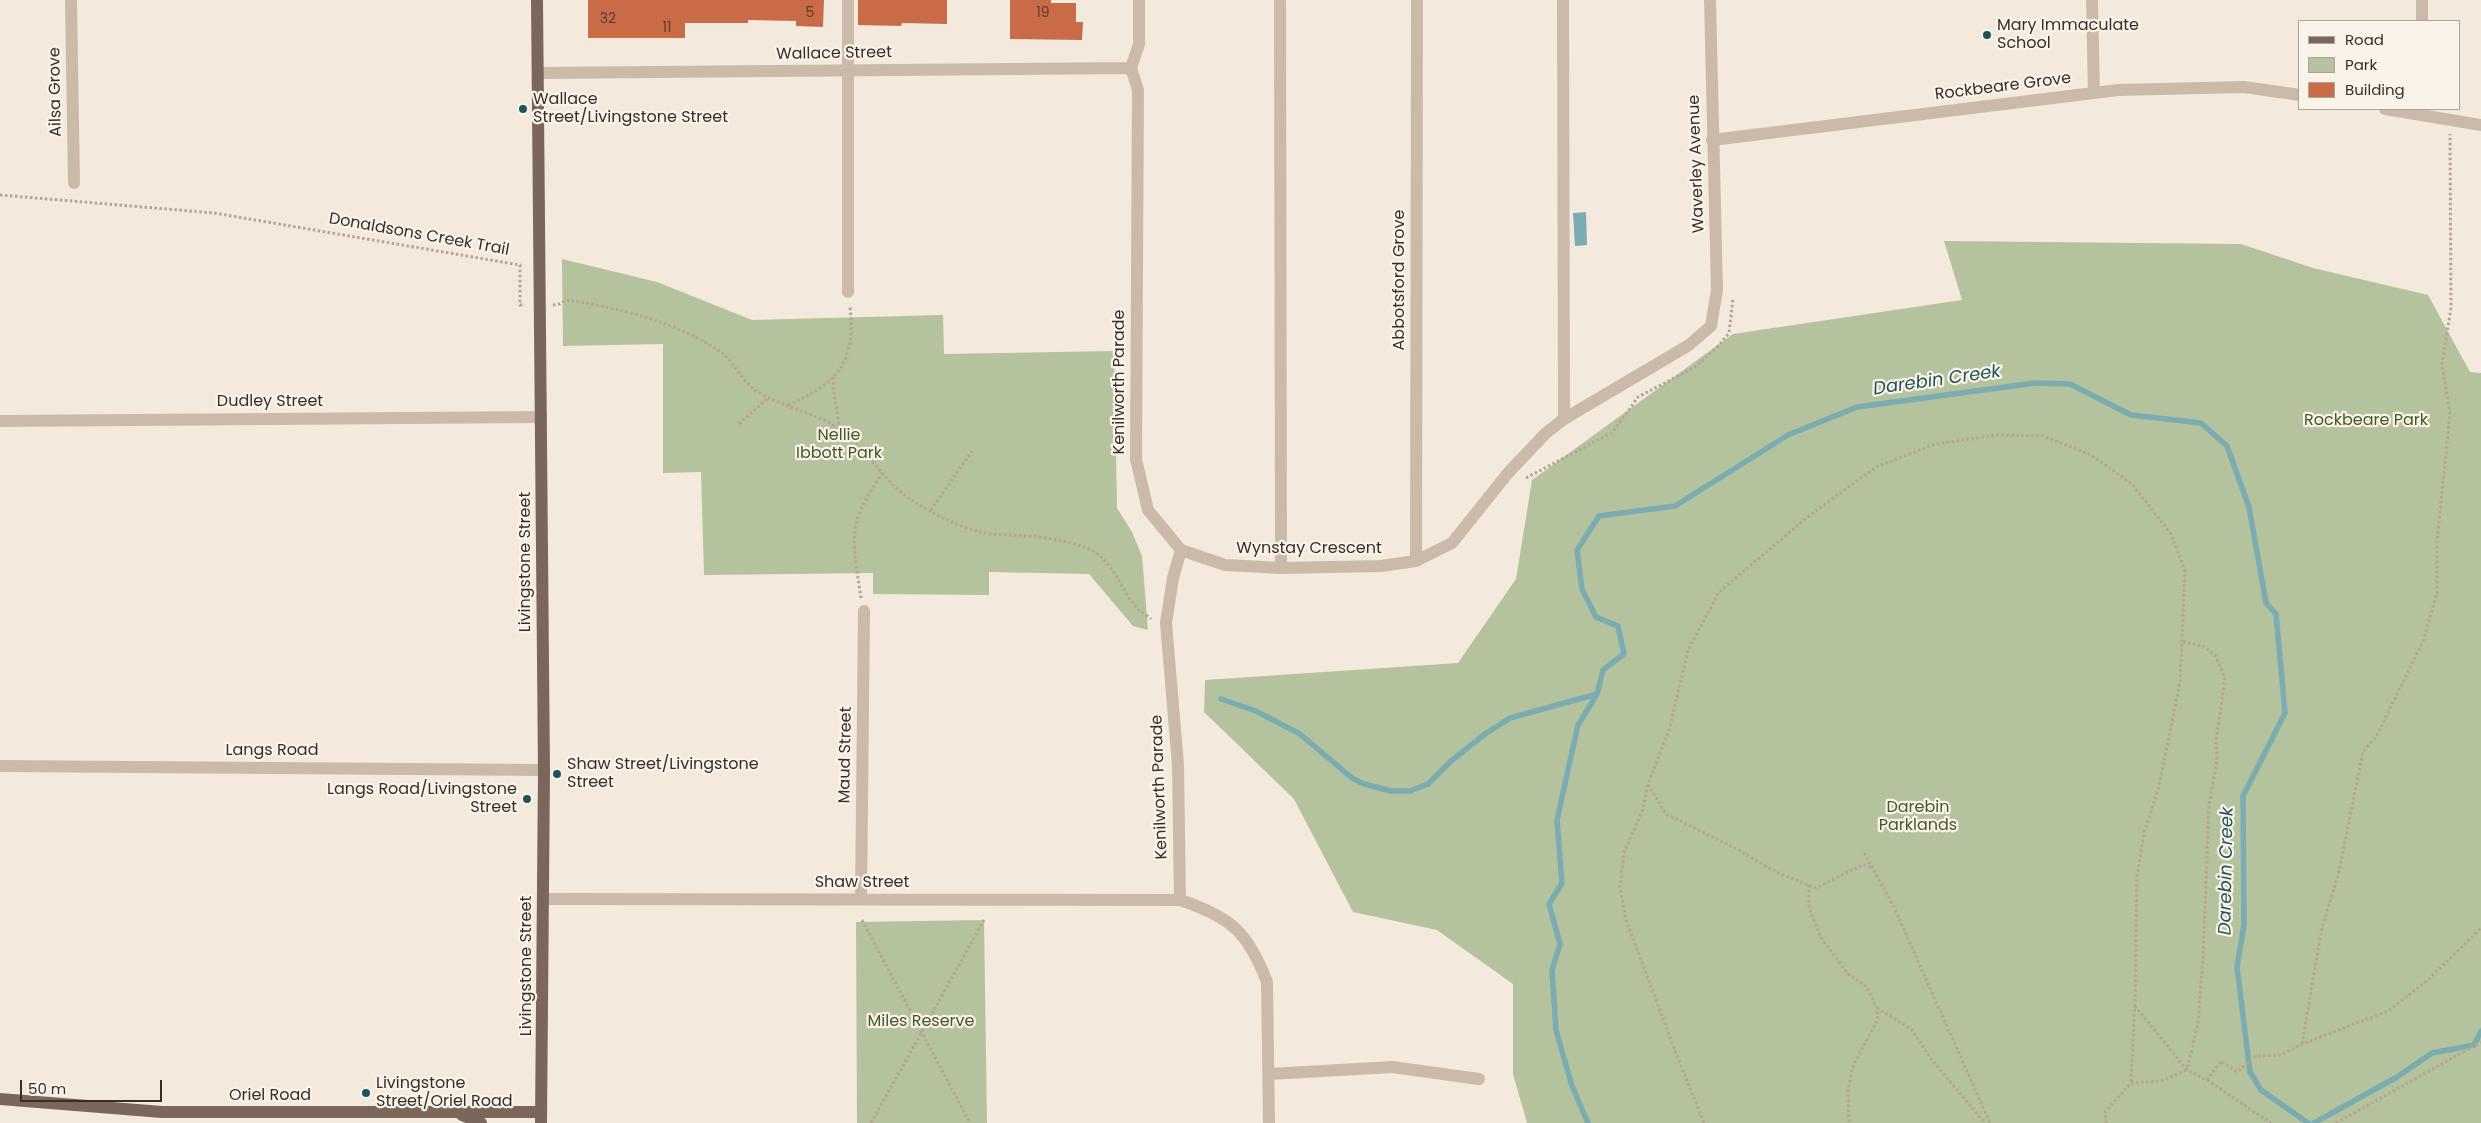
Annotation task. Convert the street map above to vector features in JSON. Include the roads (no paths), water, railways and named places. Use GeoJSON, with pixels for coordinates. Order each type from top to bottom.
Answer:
{"type":"FeatureCollection","features":[{"type":"Feature","properties":{"kind":"main road","name":"Livingstone Street"},"geometry":{"type":"LineString","coordinates":[[537,0],[544,770],[541,1118]]}},
{"type":"Feature","properties":{"kind":"main road","name":"Oriel Road"},"geometry":{"type":"LineString","coordinates":[[0,1099],[162,1112],[455,1112],[541,1118]]}},
{"type":"Feature","properties":{"kind":"main road"},"geometry":{"type":"LineString","coordinates":[[455,1112],[480,1123]]}},
{"type":"Feature","properties":{"kind":"street","name":"Ailsa Grove"},"geometry":{"type":"LineString","coordinates":[[71,0],[74,183]]}},
{"type":"Feature","properties":{"kind":"street"},"geometry":{"type":"LineString","coordinates":[[848,0],[848,292]]}},
{"type":"Feature","properties":{"kind":"street"},"geometry":{"type":"LineString","coordinates":[[1131,68],[1138,44],[1138,0]]}},
{"type":"Feature","properties":{"kind":"street"},"geometry":{"type":"LineString","coordinates":[[1280,0],[1281,568]]}},
{"type":"Feature","properties":{"kind":"street","name":"Abbotsford Grove"},"geometry":{"type":"LineString","coordinates":[[1416,560],[1417,0]]}},
{"type":"Feature","properties":{"kind":"street"},"geometry":{"type":"LineString","coordinates":[[1563,0],[1564,419]]}},
{"type":"Feature","properties":{"kind":"street","name":"Waverley Avenue"},"geometry":{"type":"LineString","coordinates":[[1710,0],[1717,290],[1711,326]]}},
{"type":"Feature","properties":{"kind":"street"},"geometry":{"type":"LineString","coordinates":[[2092,0],[2094,92]]}},
{"type":"Feature","properties":{"kind":"street"},"geometry":{"type":"LineString","coordinates":[[2422,0],[2422,20]]}},
{"type":"Feature","properties":{"kind":"street","name":"Wallace Street"},"geometry":{"type":"LineString","coordinates":[[538,73],[1131,68]]}},
{"type":"Feature","properties":{"kind":"street","name":"Kenilworth Parade"},"geometry":{"type":"LineString","coordinates":[[1131,68],[1138,90],[1136,459],[1148,510],[1182,550],[1173,578],[1166,623],[1178,764],[1180,900]]}},
{"type":"Feature","properties":{"kind":"street","name":"Rockbeare Grove"},"geometry":{"type":"LineString","coordinates":[[1712,140],[2094,92],[2244,87],[2298,95]]}},
{"type":"Feature","properties":{"kind":"street"},"geometry":{"type":"LineString","coordinates":[[2397,110],[2422,112],[2481,125]]}},
{"type":"Feature","properties":{"kind":"street","name":"Wynstay Crescent"},"geometry":{"type":"LineString","coordinates":[[1182,550],[1225,565],[1281,568],[1381,566],[1416,560],[1452,543],[1508,473],[1546,434],[1564,419],[1689,345],[1711,326]]}},
{"type":"Feature","properties":{"kind":"street","name":"Dudley Street"},"geometry":{"type":"LineString","coordinates":[[0,421],[541,417]]}},
{"type":"Feature","properties":{"kind":"street","name":"Maud Street"},"geometry":{"type":"LineString","coordinates":[[861,899],[864,611]]}},
{"type":"Feature","properties":{"kind":"street","name":"Langs Road"},"geometry":{"type":"LineString","coordinates":[[0,766],[544,770]]}},
{"type":"Feature","properties":{"kind":"street","name":"Shaw Street"},"geometry":{"type":"LineString","coordinates":[[543,899],[1180,900],[1202,907],[1231,923],[1252,947],[1266,982],[1270,1074],[1269,1123]]}},
{"type":"Feature","properties":{"kind":"street"},"geometry":{"type":"LineString","coordinates":[[1270,1074],[1392,1067],[1479,1079]]}},
{"type":"Feature","properties":{"kind":"water"},"geometry":{"type":"Polygon","coordinates":[[[1586,212],[1587,245],[1575,246],[1573,213],[1586,212]]]}},
{"type":"Feature","properties":{"kind":"waterway","name":"Darebin Creek"},"geometry":{"type":"LineString","coordinates":[[1588,1123],[1572,1086],[1556,1030],[1552,970],[1560,944],[1549,904],[1562,883],[1557,820],[1578,725],[1597,694],[1603,670],[1624,654],[1618,626],[1596,617],[1582,589],[1577,550],[1599,516],[1675,506],[1788,435],[1857,407],[2035,383],[2070,384],[2131,415],[2201,423],[2227,446],[2249,507],[2266,603],[2276,614],[2285,713],[2243,796],[2244,925],[2237,967],[2250,1072],[2261,1090],[2308,1123]]}},
{"type":"Feature","properties":{"kind":"waterway"},"geometry":{"type":"LineString","coordinates":[[1221,699],[1256,711],[1300,734],[1352,778],[1364,784],[1391,791],[1410,791],[1428,784],[1451,761],[1485,734],[1510,718],[1597,694]]}},
{"type":"Feature","properties":{"kind":"waterway","name":"Darebin Creek"},"geometry":{"type":"LineString","coordinates":[[2314,1123],[2397,1077],[2432,1053],[2474,1045],[2481,1031]]}},
{"type":"Feature","properties":{"kind":"place","name":"Mary Immaculate School"},"geometry":{"type":"Point","coordinates":[1987,35]}},
{"type":"Feature","properties":{"kind":"place","name":"Wallace Street/Livingstone Street"},"geometry":{"type":"Point","coordinates":[523,109]}},
{"type":"Feature","properties":{"kind":"place","name":"Shaw Street/Livingstone Street"},"geometry":{"type":"Point","coordinates":[557,774]}},
{"type":"Feature","properties":{"kind":"place","name":"Langs Road/Livingstone Street"},"geometry":{"type":"Point","coordinates":[527,799]}},
{"type":"Feature","properties":{"kind":"place","name":"Livingstone Street/Oriel Road"},"geometry":{"type":"Point","coordinates":[366,1093]}},
{"type":"Feature","properties":{"kind":"park label","name":"Rockbeare Park"},"geometry":{"type":"Point","coordinates":[2366,421]}},
{"type":"Feature","properties":{"kind":"park label","name":"Nellie Ibbott Park"},"geometry":{"type":"Point","coordinates":[839,445]}},
{"type":"Feature","properties":{"kind":"park label","name":"Darebin Parklands"},"geometry":{"type":"Point","coordinates":[1918,817]}},
{"type":"Feature","properties":{"kind":"park label","name":"Miles Reserve"},"geometry":{"type":"Point","coordinates":[921,1022]}}]}
